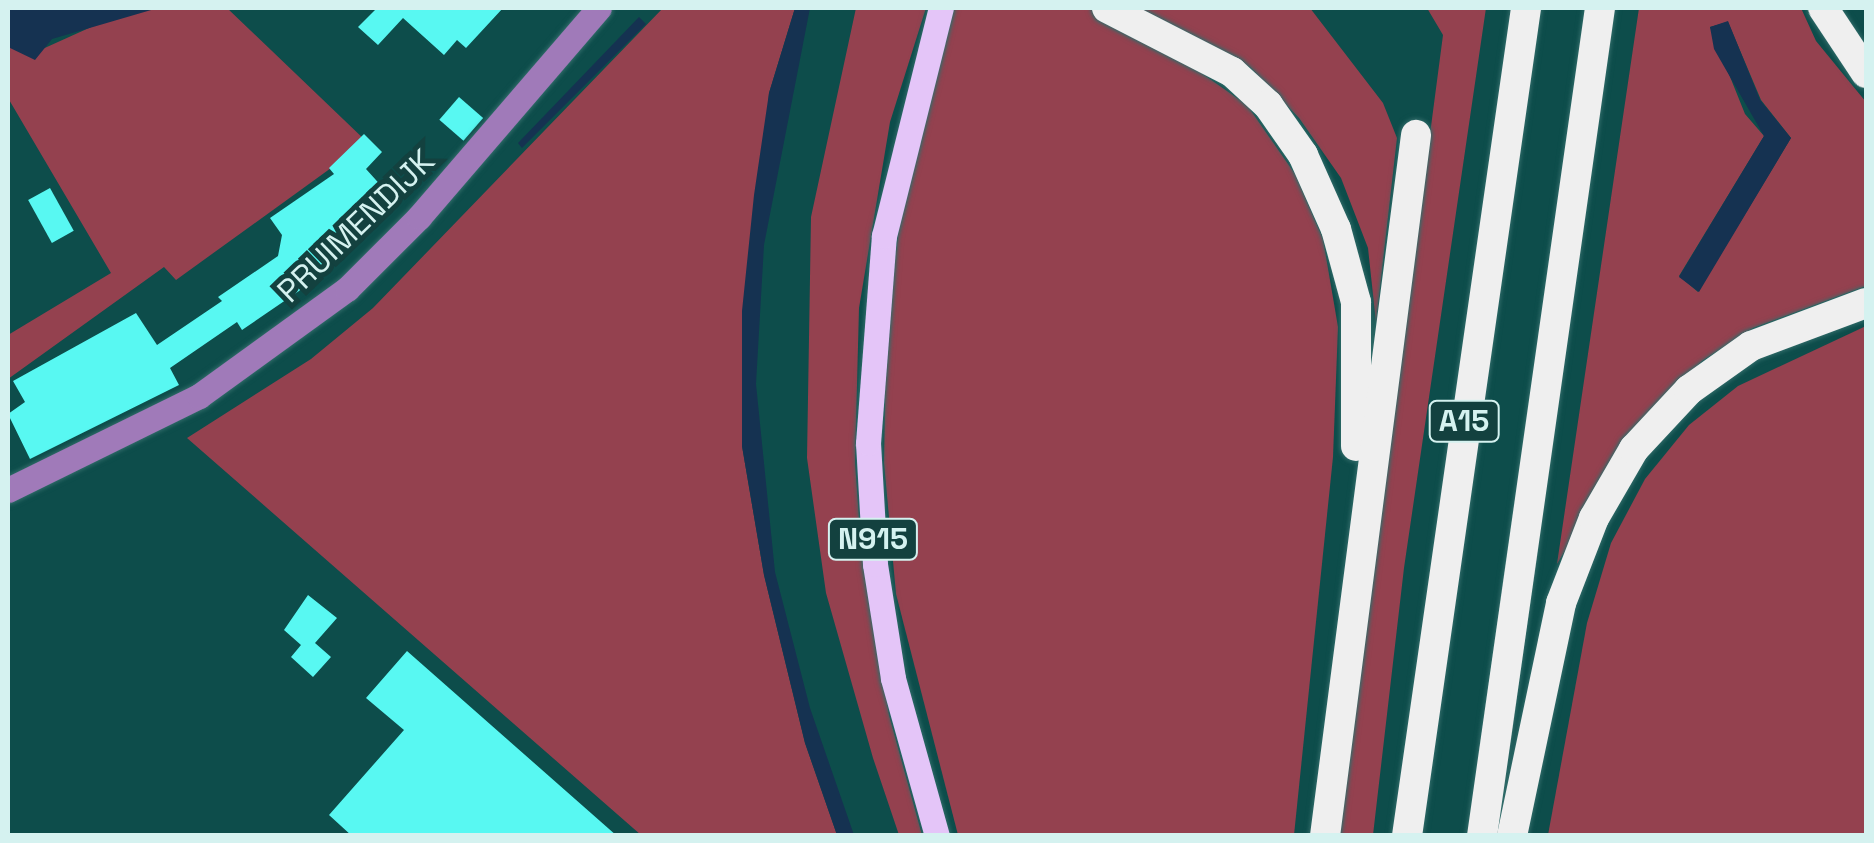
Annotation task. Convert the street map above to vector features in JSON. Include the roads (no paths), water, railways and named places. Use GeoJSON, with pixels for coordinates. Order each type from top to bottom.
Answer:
{"type":"FeatureCollection","features":[{"type":"Feature","properties":{"kind":"highway","name":"A15"},"geometry":{"type":"LineString","coordinates":[[1106,8],[1232,72],[1268,105],[1302,156],[1336,229],[1356,302],[1356,453],[1364,513]]}},
{"type":"Feature","properties":{"kind":"highway","name":"A15"},"geometry":{"type":"LineString","coordinates":[[1407,836],[1526,8]]}},
{"type":"Feature","properties":{"kind":"highway","name":"A15"},"geometry":{"type":"LineString","coordinates":[[1482,836],[1600,8]]}},
{"type":"Feature","properties":{"kind":"highway"},"geometry":{"type":"LineString","coordinates":[[1823,8],[1866,73]]}},
{"type":"Feature","properties":{"kind":"highway","name":"A15"},"geometry":{"type":"LineString","coordinates":[[1325,836],[1416,136]]}},
{"type":"Feature","properties":{"kind":"highway"},"geometry":{"type":"LineString","coordinates":[[1512,836],[1561,603],[1594,518],[1634,449],[1689,390],[1751,346],[1866,303]]}},
{"type":"Feature","properties":{"kind":"main road","name":"N915"},"geometry":{"type":"LineString","coordinates":[[937,836],[893,678],[875,564],[868,443],[884,236],[941,8]]}},
{"type":"Feature","properties":{"kind":"street","name":"PRUIMENDIJK"},"geometry":{"type":"LineString","coordinates":[[8,490],[199,396],[348,289],[430,204],[599,8]]}},
{"type":"Feature","properties":{"kind":"water"},"geometry":{"type":"Polygon","coordinates":[[[8,8],[158,8],[52,39],[35,60],[8,47],[8,8]]]}},
{"type":"Feature","properties":{"kind":"water"},"geometry":{"type":"Polygon","coordinates":[[[795,8],[810,8],[764,245],[756,384],[775,572],[810,708],[854,835],[837,835],[805,743],[764,575],[742,446],[742,311],[754,195],[769,93],[795,8]]]}},
{"type":"Feature","properties":{"kind":"water"},"geometry":{"type":"Polygon","coordinates":[[[639,17],[646,24],[522,148],[518,143],[639,17]]]}},
{"type":"Feature","properties":{"kind":"water"},"geometry":{"type":"Polygon","coordinates":[[[1728,21],[1760,100],[1791,138],[1699,292],[1679,277],[1764,136],[1714,49],[1710,27],[1728,21]]]}}]}
